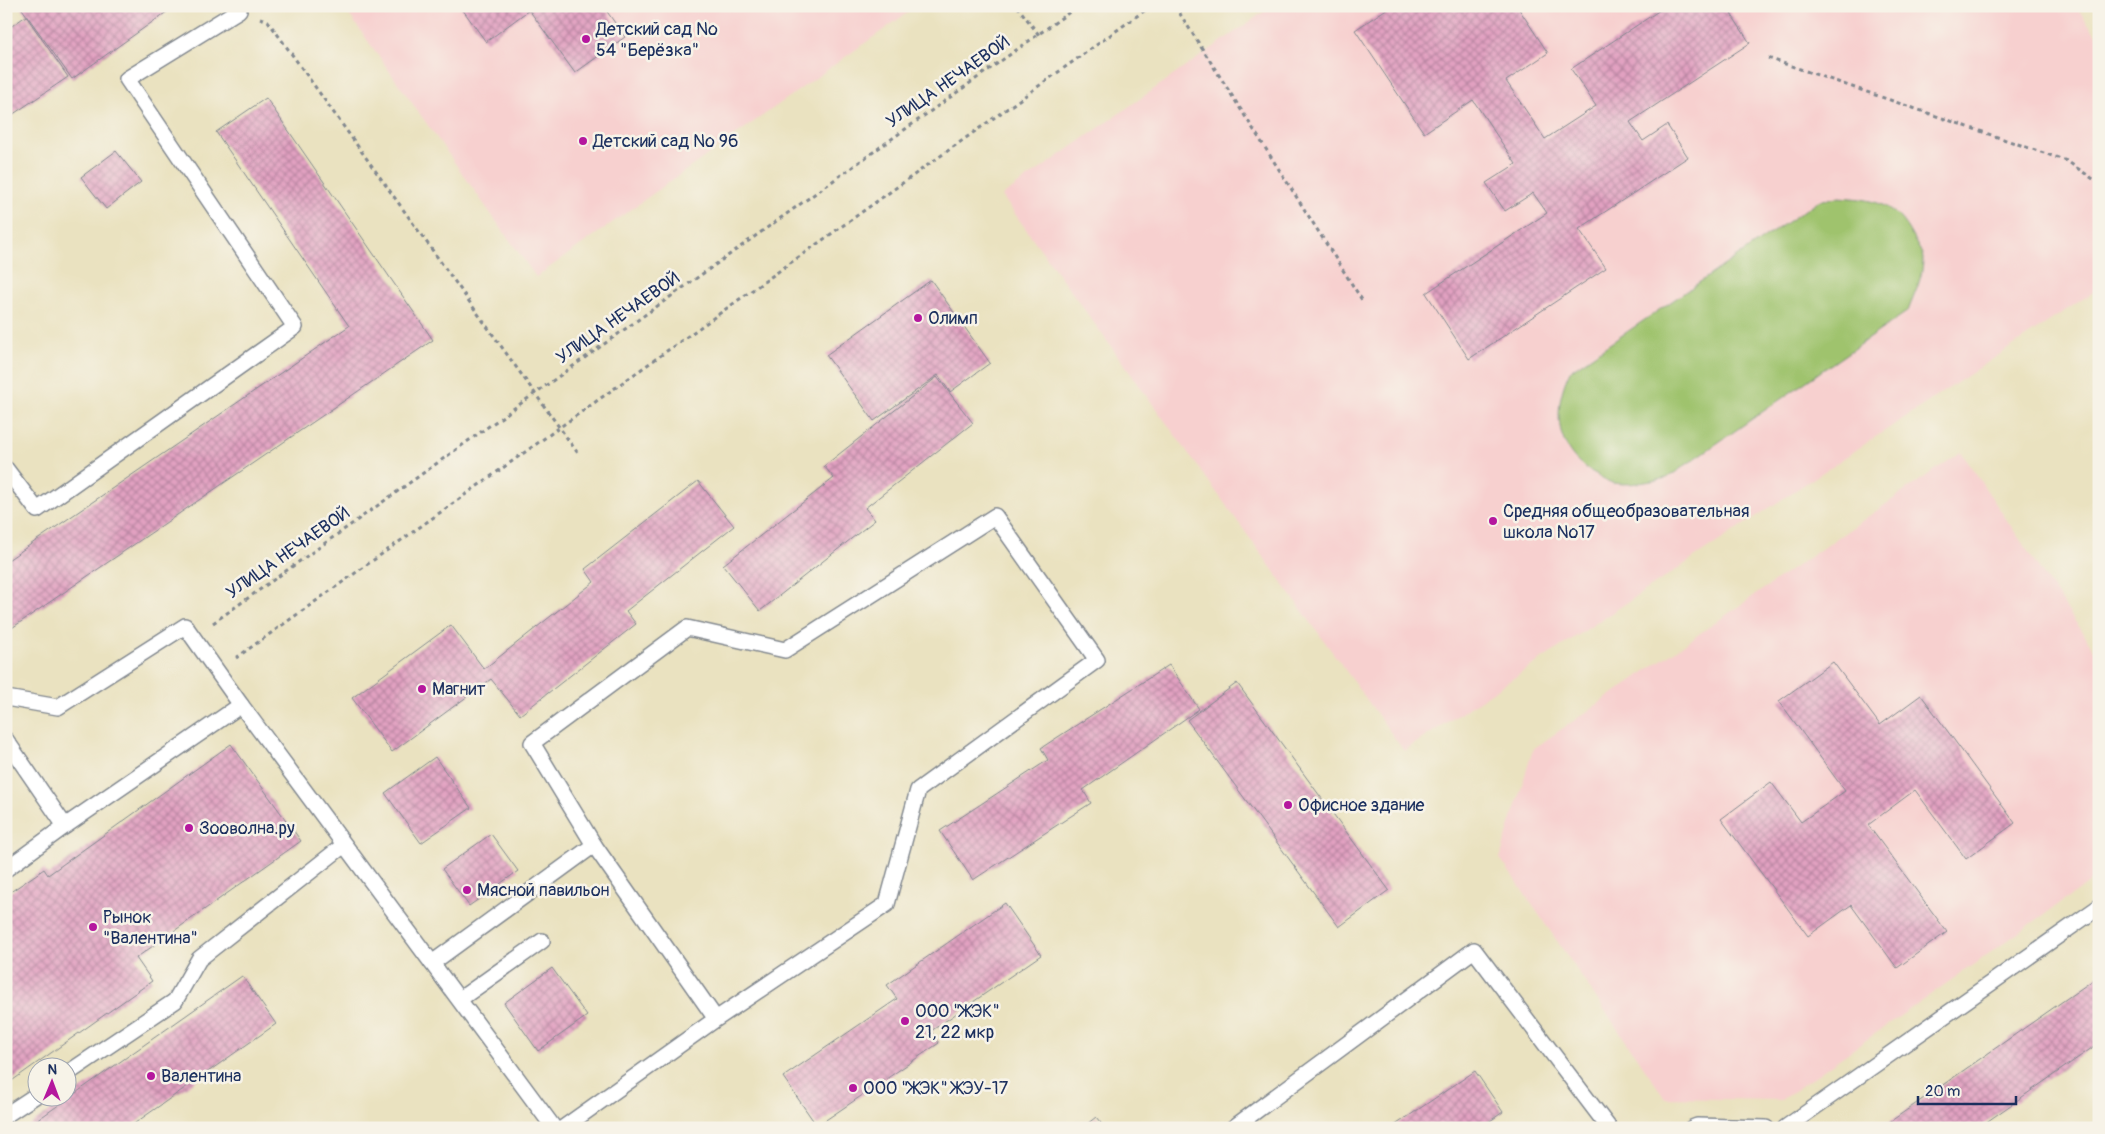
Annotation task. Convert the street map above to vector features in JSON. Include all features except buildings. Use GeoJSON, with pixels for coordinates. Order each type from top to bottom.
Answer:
{"type":"FeatureCollection","features":[{"type":"Feature","properties":{"kind":"lane"},"geometry":{"type":"LineString","coordinates":[[6,469],[37,510],[295,327],[127,80],[237,8]]}},
{"type":"Feature","properties":{"kind":"lane"},"geometry":{"type":"LineString","coordinates":[[563,1128],[716,1019],[887,904],[918,790],[1096,660],[995,516],[785,650],[687,628],[532,743],[594,845],[716,1019]]}},
{"type":"Feature","properties":{"kind":"lane"},"geometry":{"type":"LineString","coordinates":[[6,698],[58,707],[185,626],[241,705],[554,1128]]}},
{"type":"Feature","properties":{"kind":"lane"},"geometry":{"type":"LineString","coordinates":[[6,869],[241,705]]}},
{"type":"Feature","properties":{"kind":"lane"},"geometry":{"type":"LineString","coordinates":[[6,740],[65,826]]}},
{"type":"Feature","properties":{"kind":"lane"},"geometry":{"type":"LineString","coordinates":[[78,1067],[175,1001],[199,959],[344,845]]}},
{"type":"Feature","properties":{"kind":"lane"},"geometry":{"type":"LineString","coordinates":[[432,964],[594,845]]}},
{"type":"Feature","properties":{"kind":"lane"},"geometry":{"type":"LineString","coordinates":[[1785,1128],[2099,907]]}},
{"type":"Feature","properties":{"kind":"lane"},"geometry":{"type":"LineString","coordinates":[[460,999],[542,941]]}},
{"type":"Feature","properties":{"kind":"lane"},"geometry":{"type":"LineString","coordinates":[[1233,1128],[1474,950],[1609,1128]]}},
{"type":"Feature","properties":{"kind":"lane"},"geometry":{"type":"LineString","coordinates":[[6,1115],[28,1101]]}},
{"type":"Feature","properties":{"kind":"lane"},"geometry":{"type":"LineString","coordinates":[[1692,1128],[1697,1126],[1766,1128]]}},
{"type":"Feature","properties":{"kind":"path"},"geometry":{"type":"LineString","coordinates":[[1017,6],[1038,35]]}},
{"type":"Feature","properties":{"kind":"path","name":"УЛИЦА НЕЧАЕВОЙ"},"geometry":{"type":"LineString","coordinates":[[193,638],[1078,6]]}},
{"type":"Feature","properties":{"kind":"path"},"geometry":{"type":"LineString","coordinates":[[217,672],[1151,6]]}},
{"type":"Feature","properties":{"kind":"path"},"geometry":{"type":"LineString","coordinates":[[1175,6],[1362,300]]}},
{"type":"Feature","properties":{"kind":"path"},"geometry":{"type":"LineString","coordinates":[[237,8],[268,21],[578,452]]}},
{"type":"Feature","properties":{"kind":"path"},"geometry":{"type":"LineString","coordinates":[[1768,58],[2067,160],[2099,183]]}},
{"type":"Feature","properties":{"kind":"shaded area","name":"Детский сад № 96"},"geometry":{"type":"Polygon","coordinates":[[[343,6],[917,6],[536,277],[343,6]]]}},
{"type":"Feature","properties":{"kind":"shaded area","name":"Средняя общеобразовательная школа №17"},"geometry":{"type":"Polygon","coordinates":[[[1272,6],[2076,6],[2099,39],[2099,273],[2095,291],[1404,751],[1002,196],[1272,6]]]}},
{"type":"Feature","properties":{"kind":"shaded area"},"geometry":{"type":"Polygon","coordinates":[[[1961,452],[2099,657],[2099,876],[1781,1100],[1665,1098],[1500,858],[1533,749],[1961,452]]]}},
{"type":"Feature","properties":{"kind":"green space"},"geometry":{"type":"Polygon","coordinates":[[[1837,197],[1873,201],[1891,210],[1906,226],[1923,257],[1920,280],[1908,311],[1667,478],[1634,484],[1613,483],[1582,465],[1572,455],[1560,429],[1560,401],[1570,371],[1818,201],[1837,197]]]}},
{"type":"Feature","properties":{"kind":"place","name":"Детский сад № 54 \"Берёзка\""},"geometry":{"type":"Point","coordinates":[586,39]}},
{"type":"Feature","properties":{"kind":"place","name":"Детский сад № 96"},"geometry":{"type":"Point","coordinates":[583,141]}},
{"type":"Feature","properties":{"kind":"place","name":"Олимп"},"geometry":{"type":"Point","coordinates":[918,318]}},
{"type":"Feature","properties":{"kind":"place","name":"Средняя общеобразовательная школа №17"},"geometry":{"type":"Point","coordinates":[1493,521]}},
{"type":"Feature","properties":{"kind":"place","name":"Магнит"},"geometry":{"type":"Point","coordinates":[422,689]}},
{"type":"Feature","properties":{"kind":"place","name":"Офисное здание"},"geometry":{"type":"Point","coordinates":[1288,805]}},
{"type":"Feature","properties":{"kind":"place","name":"Зооволна.ру"},"geometry":{"type":"Point","coordinates":[189,828]}},
{"type":"Feature","properties":{"kind":"place","name":"Мясной павильон"},"geometry":{"type":"Point","coordinates":[467,890]}},
{"type":"Feature","properties":{"kind":"place","name":"Рынок \"Валентина\""},"geometry":{"type":"Point","coordinates":[93,927]}},
{"type":"Feature","properties":{"kind":"place","name":"ООО \"ЖЭК\" 21, 22 мкр"},"geometry":{"type":"Point","coordinates":[905,1021]}},
{"type":"Feature","properties":{"kind":"place","name":"Валентина"},"geometry":{"type":"Point","coordinates":[151,1076]}},
{"type":"Feature","properties":{"kind":"place","name":"ООО \"ЖЭК\" ЖЭУ-17"},"geometry":{"type":"Point","coordinates":[853,1088]}}]}
